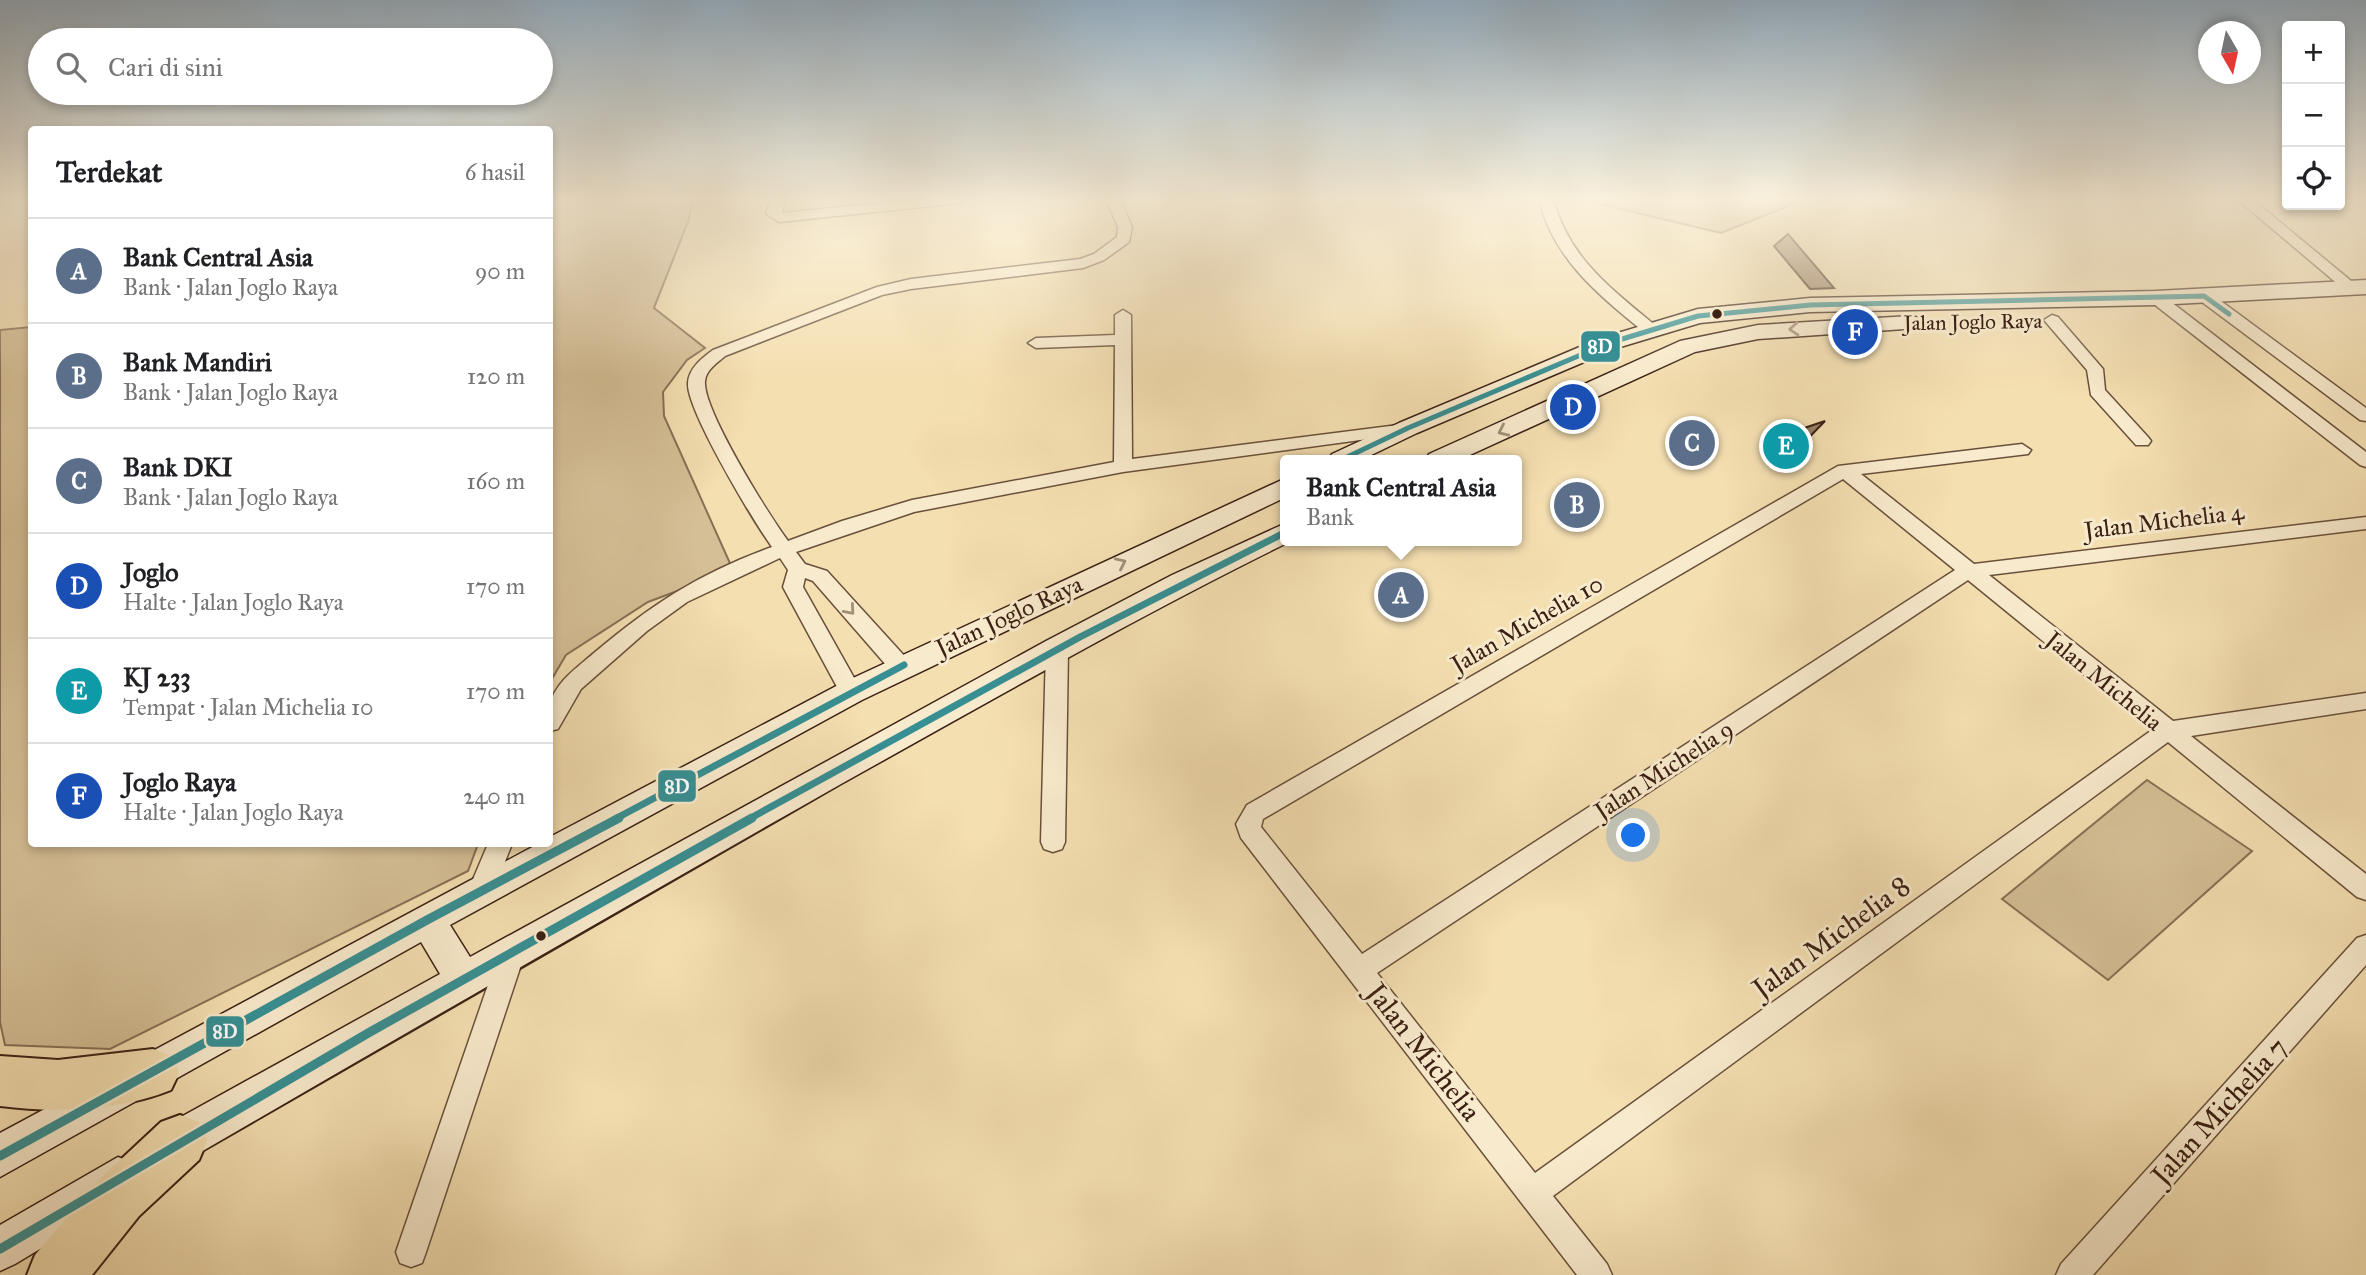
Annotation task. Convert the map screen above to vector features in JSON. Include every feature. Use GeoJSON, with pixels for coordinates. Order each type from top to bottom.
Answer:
{"type":"FeatureCollection","features":[{"type":"Feature","properties":{"kind":"highway"},"geometry":{"type":"LineString","coordinates":[[0,1081],[29,1086],[89,1084],[153,1073]]}},
{"type":"Feature","properties":{"kind":"highway"},"geometry":{"type":"LineString","coordinates":[[55,1275],[120,1196],[180,1141]]}},
{"type":"Feature","properties":{"kind":"main road","name":"Jalan Joglo Raya"},"geometry":{"type":"LineString","coordinates":[[1351,455],[1408,428],[1609,344],[1698,316],[1810,305],[2157,298],[2359,288]]}},
{"type":"Feature","properties":{"kind":"main road","name":"Jalan Joglo Raya"},"geometry":{"type":"LineString","coordinates":[[1449,455],[1688,346],[1758,332],[1841,326],[2180,317],[2366,306]]}},
{"type":"Feature","properties":{"kind":"main road"},"geometry":{"type":"LineString","coordinates":[[1609,344],[1644,365]]}},
{"type":"Feature","properties":{"kind":"main road","name":"Jalan Joglo Raya"},"geometry":{"type":"LineString","coordinates":[[0,1156],[427,920],[851,692],[1280,489]]}},
{"type":"Feature","properties":{"kind":"main road","name":"Jalan Joglo Raya"},"geometry":{"type":"LineString","coordinates":[[0,1249],[180,1141],[512,953],[1057,649],[1182,582],[1280,535]]}},
{"type":"Feature","properties":{"kind":"main road"},"geometry":{"type":"LineString","coordinates":[[427,920],[464,981]]}},
{"type":"Feature","properties":{"kind":"street"},"geometry":{"type":"LineString","coordinates":[[901,667],[820,576],[798,569],[764,522],[701,407],[696,393],[695,376],[703,365],[719,353],[877,292],[911,284],[1083,263],[1095,258]]}},
{"type":"Feature","properties":{"kind":"street"},"geometry":{"type":"LineString","coordinates":[[1574,258],[1598,285],[1650,329]]}},
{"type":"Feature","properties":{"kind":"street"},"geometry":{"type":"LineString","coordinates":[[2321,258],[2359,288]]}},
{"type":"Feature","properties":{"kind":"street"},"geometry":{"type":"LineString","coordinates":[[2204,296],[2366,416]]}},
{"type":"Feature","properties":{"kind":"street"},"geometry":{"type":"LineString","coordinates":[[2157,298],[2366,461]]}},
{"type":"Feature","properties":{"kind":"street"},"geometry":{"type":"LineString","coordinates":[[1123,315],[1123,466]]}},
{"type":"Feature","properties":{"kind":"street"},"geometry":{"type":"LineString","coordinates":[[2052,320],[2095,369],[2097,391],[2142,441]]}},
{"type":"Feature","properties":{"kind":"street"},"geometry":{"type":"LineString","coordinates":[[1036,343],[1123,340]]}},
{"type":"Feature","properties":{"kind":"street"},"geometry":{"type":"LineString","coordinates":[[553,718],[573,683],[640,626],[680,597],[750,562],[849,525],[912,506],[1123,466],[1408,428]]}},
{"type":"Feature","properties":{"kind":"street"},"geometry":{"type":"LineString","coordinates":[[1844,470],[2022,450]]}},
{"type":"Feature","properties":{"kind":"street","name":"Jalan Michelia"},"geometry":{"type":"LineString","coordinates":[[1844,470],[2366,889]]}},
{"type":"Feature","properties":{"kind":"street","name":"Jalan Michelia 10"},"geometry":{"type":"LineString","coordinates":[[1250,831],[1248,824],[1255,812],[1844,470]]}},
{"type":"Feature","properties":{"kind":"street","name":"Jalan Michelia 4"},"geometry":{"type":"LineString","coordinates":[[1968,571],[2366,523]]}},
{"type":"Feature","properties":{"kind":"street"},"geometry":{"type":"LineString","coordinates":[[798,569],[793,587],[851,692]]}},
{"type":"Feature","properties":{"kind":"street","name":"Jalan Michelia 9"},"geometry":{"type":"LineString","coordinates":[[1360,970],[1968,571]]}},
{"type":"Feature","properties":{"kind":"street"},"geometry":{"type":"LineString","coordinates":[[1053,842],[1057,649]]}},
{"type":"Feature","properties":{"kind":"street"},"geometry":{"type":"LineString","coordinates":[[2167,731],[2366,701]]}},
{"type":"Feature","properties":{"kind":"street","name":"Jalan Michelia 8"},"geometry":{"type":"LineString","coordinates":[[1532,1193],[2167,731]]}},
{"type":"Feature","properties":{"kind":"street","name":"Jalan Michelia"},"geometry":{"type":"LineString","coordinates":[[1250,831],[1596,1275]]}},
{"type":"Feature","properties":{"kind":"street"},"geometry":{"type":"LineString","coordinates":[[481,891],[499,847]]}},
{"type":"Feature","properties":{"kind":"street","name":"Jalan Michelia 7"},"geometry":{"type":"LineString","coordinates":[[2072,1275],[2366,946]]}},
{"type":"Feature","properties":{"kind":"street"},"geometry":{"type":"LineString","coordinates":[[411,1252],[512,953]]}},
{"type":"Feature","properties":{"kind":"shaded area"},"geometry":{"type":"Polygon","coordinates":[[[553,258],[673,258],[654,308],[705,348],[687,360],[663,392],[664,416],[733,570],[648,602],[566,655],[553,677],[553,258]]]}},
{"type":"Feature","properties":{"kind":"shaded area"},"geometry":{"type":"Polygon","coordinates":[[[28,327],[28,847],[477,847],[468,871],[110,1049],[5,1045],[0,1022],[0,330],[28,327]]]}},
{"type":"Feature","properties":{"kind":"shaded area"},"geometry":{"type":"Polygon","coordinates":[[[2147,780],[2252,851],[2108,980],[2002,899],[2147,780]]]}},
{"type":"Feature","properties":{"kind":"building"},"geometry":{"type":"Polygon","coordinates":[[[1784,258],[1809,258],[1834,288],[1810,289],[1784,258]]]}},
{"type":"Feature","properties":{"kind":"building"},"geometry":{"type":"Polygon","coordinates":[[[1825,421],[1792,455],[1763,442],[1825,421]]]}},
{"type":"Feature","properties":{"kind":"transit line","name":"8D"},"geometry":{"type":"LineString","coordinates":[[1351,455],[1408,428],[1609,343],[1698,316],[1810,305],[2204,296],[2229,314]]}},
{"type":"Feature","properties":{"kind":"transit line","name":"8D"},"geometry":{"type":"LineString","coordinates":[[0,1249],[370,1032],[744,822],[1080,637],[1280,535]]}},
{"type":"Feature","properties":{"kind":"transit line","name":"8D"},"geometry":{"type":"LineString","coordinates":[[0,1156],[427,920],[904,665]]}},
{"type":"Feature","properties":{"kind":"place","name":"Joglo Raya"},"geometry":{"type":"Point","coordinates":[1855,332]}},
{"type":"Feature","properties":{"kind":"place","name":"Joglo"},"geometry":{"type":"Point","coordinates":[1573,407]}},
{"type":"Feature","properties":{"kind":"place","name":"Bank DKI"},"geometry":{"type":"Point","coordinates":[1692,443]}},
{"type":"Feature","properties":{"kind":"place","name":"KJ 233"},"geometry":{"type":"Point","coordinates":[1786,446]}},
{"type":"Feature","properties":{"kind":"place","name":"Bank Mandiri"},"geometry":{"type":"Point","coordinates":[1577,505]}},
{"type":"Feature","properties":{"kind":"place","name":"Bank Central Asia"},"geometry":{"type":"Point","coordinates":[1401,595]}}]}
